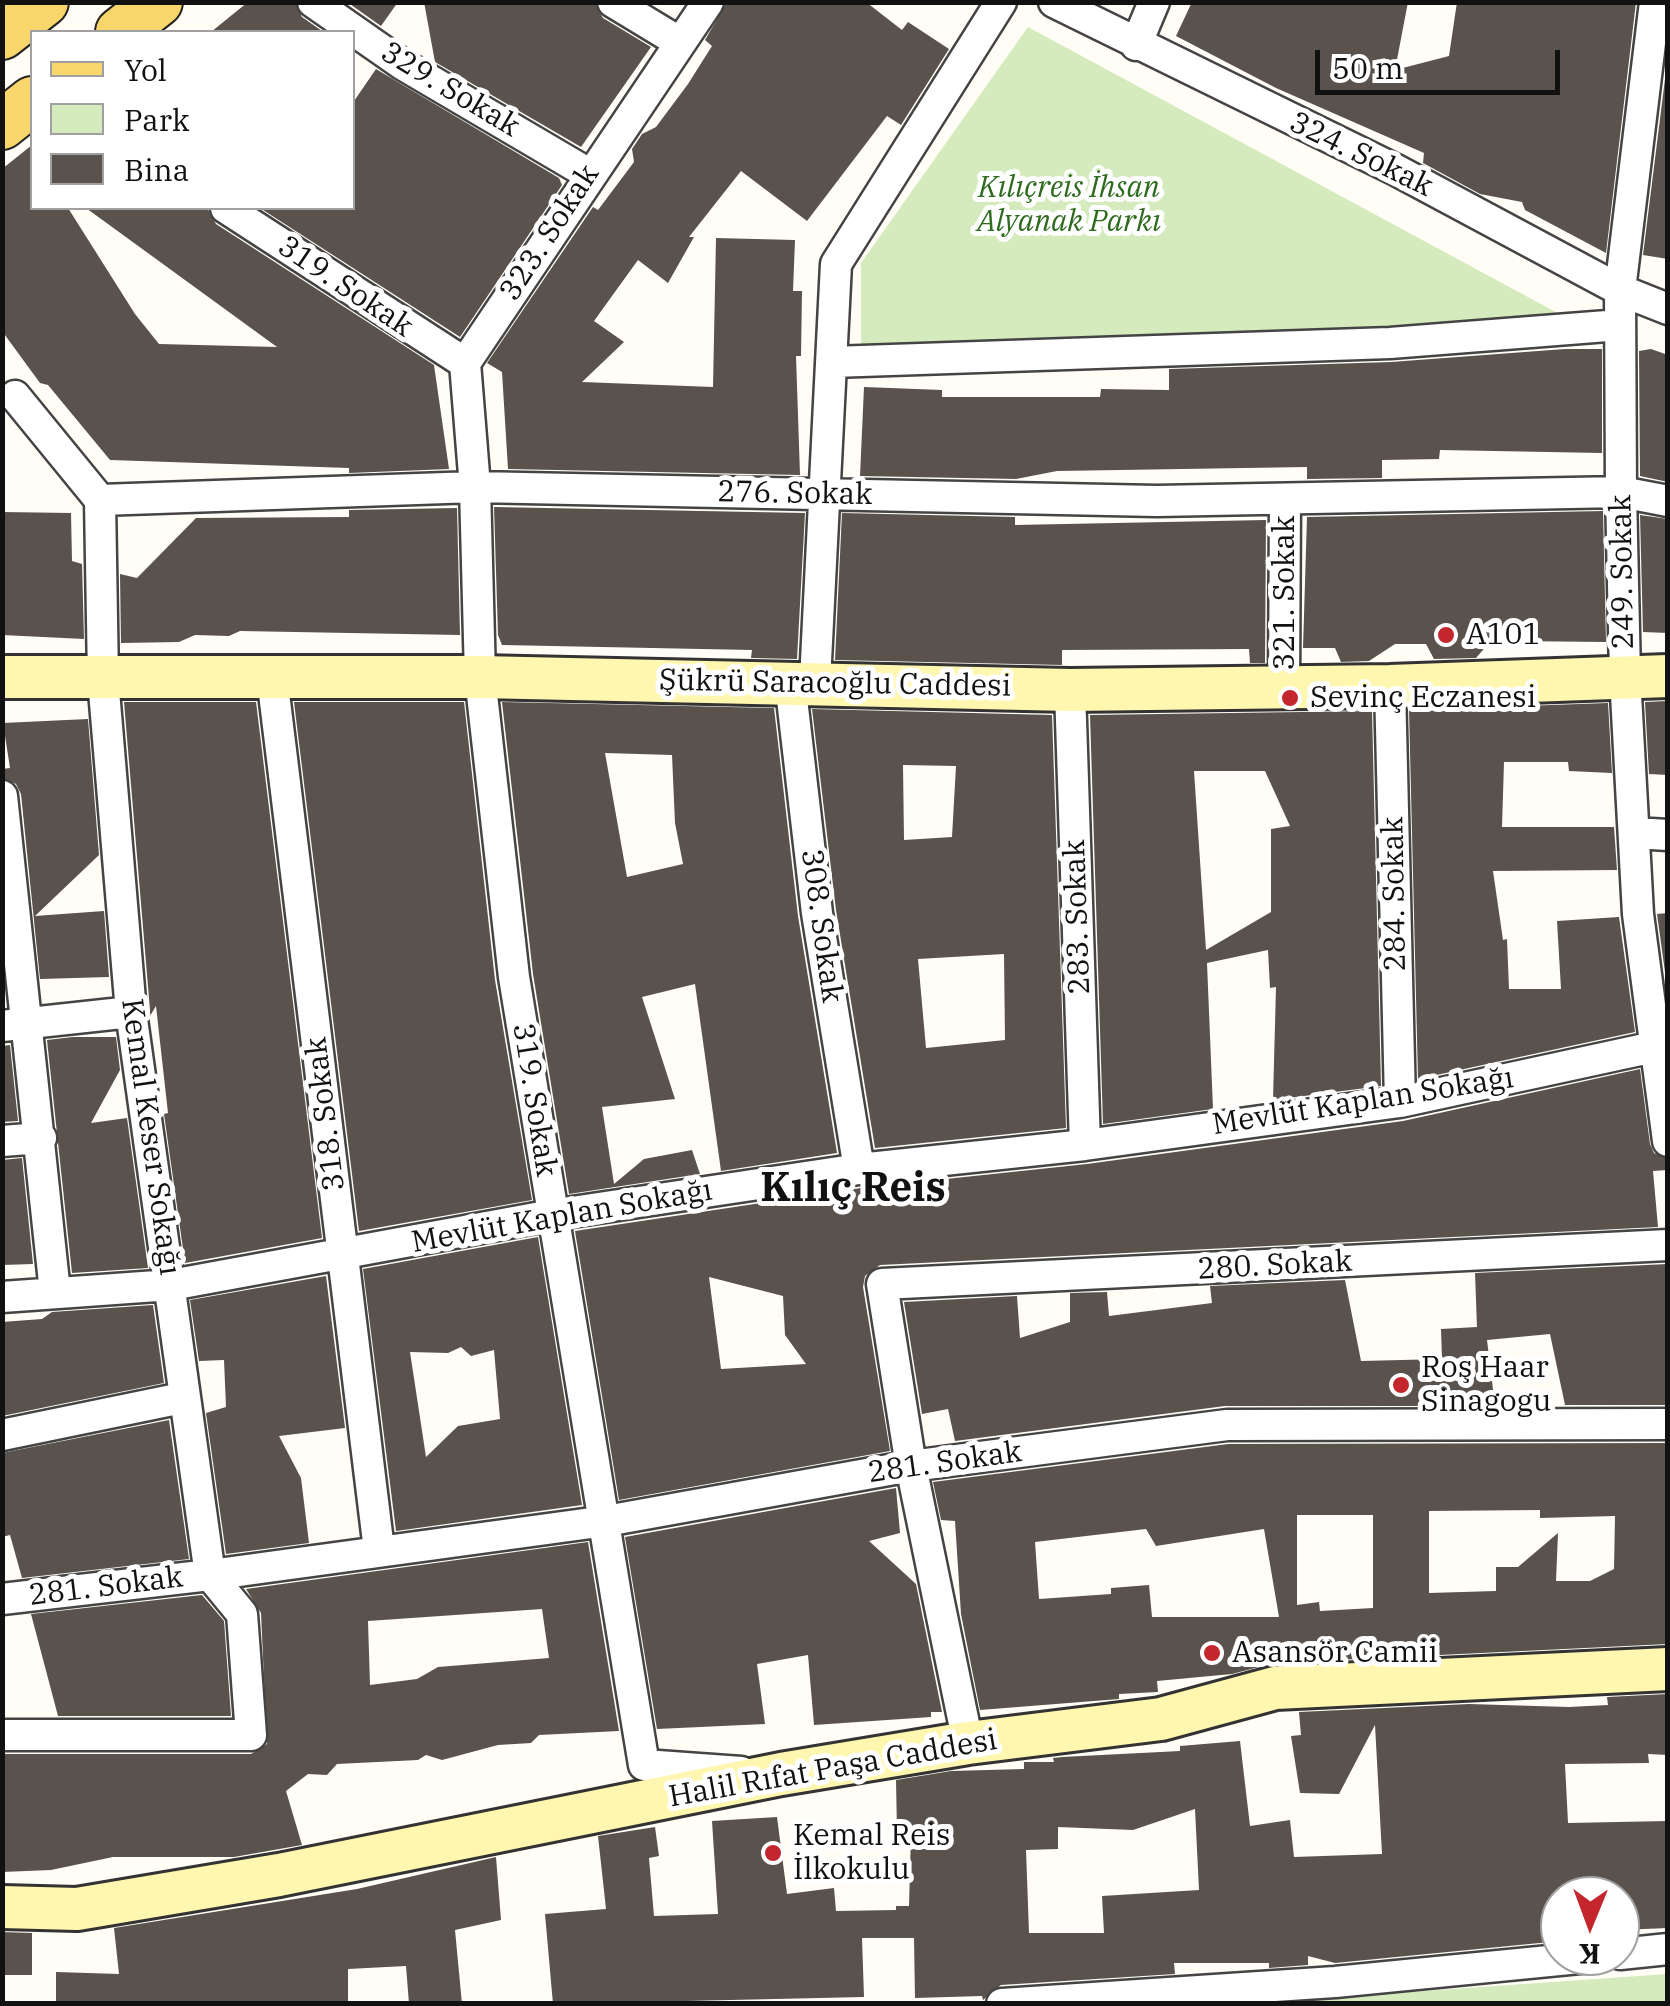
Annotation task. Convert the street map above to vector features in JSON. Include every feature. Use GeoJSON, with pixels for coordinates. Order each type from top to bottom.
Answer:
{"type":"FeatureCollection","features":[{"type":"Feature","properties":{"kind":"main road"},"geometry":{"type":"LineString","coordinates":[[2,34],[44,2]]}},
{"type":"Feature","properties":{"kind":"main road"},"geometry":{"type":"LineString","coordinates":[[123,30],[158,2]]}},
{"type":"Feature","properties":{"kind":"main road"},"geometry":{"type":"LineString","coordinates":[[2,125],[30,103]]}},
{"type":"Feature","properties":{"kind":"street","name":"329. Sokak"},"geometry":{"type":"LineString","coordinates":[[314,2],[354,30]]}},
{"type":"Feature","properties":{"kind":"street"},"geometry":{"type":"LineString","coordinates":[[613,2],[678,42]]}},
{"type":"Feature","properties":{"kind":"street","name":"323. Sokak"},"geometry":{"type":"LineString","coordinates":[[465,364],[708,2]]}},
{"type":"Feature","properties":{"kind":"street","name":"308. Sokak"},"geometry":{"type":"LineString","coordinates":[[860,1169],[816,913],[802,681],[822,494],[836,264],[1001,2]]}},
{"type":"Feature","properties":{"kind":"street","name":"324. Sokak"},"geometry":{"type":"LineString","coordinates":[[1054,2],[1396,170],[1620,290],[1668,309]]}},
{"type":"Feature","properties":{"kind":"street"},"geometry":{"type":"LineString","coordinates":[[1136,45],[1154,2]]}},
{"type":"Feature","properties":{"kind":"street","name":"249. Sokak"},"geometry":{"type":"LineString","coordinates":[[1655,2],[1659,46],[1620,290],[1621,492],[1624,676],[1638,914],[1661,1048],[1668,1141]]}},
{"type":"Feature","properties":{"kind":"street","name":"329. Sokak"},"geometry":{"type":"LineString","coordinates":[[355,31],[402,64],[589,174]]}},
{"type":"Feature","properties":{"kind":"street","name":"319. Sokak"},"geometry":{"type":"LineString","coordinates":[[229,210],[465,364]]}},
{"type":"Feature","properties":{"kind":"street"},"geometry":{"type":"LineString","coordinates":[[832,362],[1390,343],[1620,324]]}},
{"type":"Feature","properties":{"kind":"street"},"geometry":{"type":"LineString","coordinates":[[465,364],[475,487]]}},
{"type":"Feature","properties":{"kind":"street"},"geometry":{"type":"LineString","coordinates":[[15,396],[100,500],[103,678]]}},
{"type":"Feature","properties":{"kind":"street","name":"319. Sokak"},"geometry":{"type":"LineString","coordinates":[[475,487],[480,677],[514,977],[644,1765],[781,1774]]}},
{"type":"Feature","properties":{"kind":"street","name":"276. Sokak"},"geometry":{"type":"LineString","coordinates":[[100,500],[475,487],[1285,498],[1621,492],[1668,501]]}},
{"type":"Feature","properties":{"kind":"street","name":"321. Sokak"},"geometry":{"type":"LineString","coordinates":[[1284,686],[1285,498]]}},
{"type":"Feature","properties":{"kind":"street","name":"Şükrü Saracoğlu Caddesi"},"geometry":{"type":"LineString","coordinates":[[2,677],[480,677],[802,681],[1070,690],[1390,686],[1668,676]]}},
{"type":"Feature","properties":{"kind":"street","name":"318. Sokak"},"geometry":{"type":"LineString","coordinates":[[272,677],[379,1550]]}},
{"type":"Feature","properties":{"kind":"street","name":"Kemal Keser Sokağı"},"geometry":{"type":"LineString","coordinates":[[103,678],[131,1012],[171,1286],[182,1398],[220,1574]]}},
{"type":"Feature","properties":{"kind":"street","name":"284. Sokak"},"geometry":{"type":"LineString","coordinates":[[1390,686],[1400,1102]]}},
{"type":"Feature","properties":{"kind":"street","name":"283. Sokak"},"geometry":{"type":"LineString","coordinates":[[1070,690],[1085,1145]]}},
{"type":"Feature","properties":{"kind":"street"},"geometry":{"type":"LineString","coordinates":[[2,796],[14,1026],[41,1138],[54,1292]]}},
{"type":"Feature","properties":{"kind":"street"},"geometry":{"type":"LineString","coordinates":[[1634,833],[1668,835]]}},
{"type":"Feature","properties":{"kind":"street"},"geometry":{"type":"LineString","coordinates":[[14,1026],[131,1012]]}},
{"type":"Feature","properties":{"kind":"street","name":"Mevlüt Kaplan Sokağı"},"geometry":{"type":"LineString","coordinates":[[2,1297],[171,1286],[552,1215],[860,1169],[1085,1145],[1400,1102],[1661,1048]]}},
{"type":"Feature","properties":{"kind":"street"},"geometry":{"type":"LineString","coordinates":[[2,1141],[41,1138]]}},
{"type":"Feature","properties":{"kind":"street","name":"280. Sokak"},"geometry":{"type":"LineString","coordinates":[[910,1466],[882,1284],[1668,1245]]}},
{"type":"Feature","properties":{"kind":"street"},"geometry":{"type":"LineString","coordinates":[[2,1435],[182,1398]]}},
{"type":"Feature","properties":{"kind":"street","name":"281. Sokak"},"geometry":{"type":"LineString","coordinates":[[2,1598],[220,1574],[606,1521],[910,1466],[1227,1425],[1668,1424]]}},
{"type":"Feature","properties":{"kind":"street"},"geometry":{"type":"LineString","coordinates":[[910,1466],[968,1743]]}},
{"type":"Feature","properties":{"kind":"street"},"geometry":{"type":"LineString","coordinates":[[2,1735],[251,1735],[242,1614],[220,1574]]}},
{"type":"Feature","properties":{"kind":"street","name":"Halil Rıfat Paşa Caddesi"},"geometry":{"type":"LineString","coordinates":[[2,1907],[77,1909],[242,1881],[781,1774],[968,1743],[1161,1719],[1275,1688],[1668,1669]]}},
{"type":"Feature","properties":{"kind":"street"},"geometry":{"type":"LineString","coordinates":[[1640,1952],[1668,1948]]}},
{"type":"Feature","properties":{"kind":"street"},"geometry":{"type":"LineString","coordinates":[[1002,2004],[1335,1982],[1540,1962]]}},
{"type":"Feature","properties":{"kind":"green space","name":"Kılıçreis İhsan Alyanak Parkı"},"geometry":{"type":"Polygon","coordinates":[[[1028,27],[1576,323],[861,347],[861,263],[1028,27]]]}},
{"type":"Feature","properties":{"kind":"green space"},"geometry":{"type":"Polygon","coordinates":[[[1667,1974],[1667,2003],[1253,2003],[1640,1976],[1667,1974]]]}},
{"type":"Feature","properties":{"kind":"building"},"geometry":{"type":"Polygon","coordinates":[[[248,2],[295,2],[302,17],[321,30],[213,30],[248,2]]]}},
{"type":"Feature","properties":{"kind":"building"},"geometry":{"type":"Polygon","coordinates":[[[347,2],[398,2],[381,26],[347,2]]]}},
{"type":"Feature","properties":{"kind":"building"},"geometry":{"type":"Polygon","coordinates":[[[424,2],[594,2],[603,18],[651,47],[581,147],[435,62],[424,2]]]}},
{"type":"Feature","properties":{"kind":"building"},"geometry":{"type":"Polygon","coordinates":[[[727,2],[866,2],[902,30],[908,22],[949,49],[901,125],[887,116],[807,221],[741,171],[689,237],[694,237],[668,283],[638,260],[594,321],[624,342],[582,382],[713,387],[716,238],[795,240],[793,291],[802,291],[801,356],[796,356],[800,475],[508,469],[502,372],[487,363],[593,207],[598,210],[634,162],[632,149],[642,134],[656,127],[688,84],[712,46],[705,40],[727,2]]]}},
{"type":"Feature","properties":{"kind":"building"},"geometry":{"type":"Polygon","coordinates":[[[1192,2],[1408,2],[1395,70],[1449,56],[1457,2],[1636,2],[1606,253],[1525,210],[1522,202],[1480,194],[1423,163],[1424,153],[1276,88],[1176,36],[1192,2]]]}},
{"type":"Feature","properties":{"kind":"building"},"geometry":{"type":"Polygon","coordinates":[[[1668,55],[1668,259],[1643,255],[1668,55]]]}},
{"type":"Feature","properties":{"kind":"building"},"geometry":{"type":"Polygon","coordinates":[[[376,69],[559,178],[562,185],[460,337],[263,210],[355,210],[355,100],[376,69]]]}},
{"type":"Feature","properties":{"kind":"building"},"geometry":{"type":"Polygon","coordinates":[[[30,147],[30,210],[69,210],[135,314],[159,344],[277,347],[89,210],[208,210],[216,224],[434,365],[449,469],[349,473],[349,468],[110,460],[48,385],[40,383],[2,331],[2,169],[30,147]]]}},
{"type":"Feature","properties":{"kind":"building"},"geometry":{"type":"Polygon","coordinates":[[[1602,349],[1602,453],[1440,450],[1439,459],[1382,460],[1382,478],[1307,479],[1307,467],[1057,471],[1016,479],[860,476],[864,387],[942,390],[942,397],[1100,397],[1101,389],[1169,390],[1169,369],[1391,362],[1602,349]]]}},
{"type":"Feature","properties":{"kind":"building"},"geometry":{"type":"Polygon","coordinates":[[[1651,349],[1668,355],[1668,482],[1640,476],[1639,351],[1651,349]]]}},
{"type":"Feature","properties":{"kind":"building"},"geometry":{"type":"Polygon","coordinates":[[[494,507],[805,513],[797,659],[751,658],[752,650],[502,645],[498,635],[494,507]]]}},
{"type":"Feature","properties":{"kind":"building"},"geometry":{"type":"Polygon","coordinates":[[[457,508],[460,635],[240,631],[229,636],[195,635],[179,642],[121,643],[120,574],[137,578],[196,518],[349,517],[349,510],[457,508]]]}},
{"type":"Feature","properties":{"kind":"building"},"geometry":{"type":"Polygon","coordinates":[[[1603,511],[1606,642],[1513,641],[1488,644],[1476,658],[1434,659],[1426,644],[1395,644],[1369,661],[1341,662],[1335,648],[1303,648],[1307,517],[1603,511]]]}},
{"type":"Feature","properties":{"kind":"building"},"geometry":{"type":"Polygon","coordinates":[[[2,512],[71,513],[72,561],[82,564],[84,639],[2,635],[2,512]]]}},
{"type":"Feature","properties":{"kind":"building"},"geometry":{"type":"Polygon","coordinates":[[[842,513],[1015,517],[1015,525],[1266,520],[1265,663],[1250,663],[1249,649],[1062,650],[1062,665],[835,660],[842,513]]]}},
{"type":"Feature","properties":{"kind":"building"},"geometry":{"type":"Polygon","coordinates":[[[1640,515],[1668,519],[1668,633],[1643,632],[1640,515]]]}},
{"type":"Feature","properties":{"kind":"building"},"geometry":{"type":"Polygon","coordinates":[[[1668,701],[1668,775],[1649,774],[1645,702],[1668,701]]]}},
{"type":"Feature","properties":{"kind":"building"},"geometry":{"type":"Polygon","coordinates":[[[124,702],[256,702],[322,1238],[185,1263],[164,1114],[168,1113],[156,1006],[150,1016],[124,702]]]}},
{"type":"Feature","properties":{"kind":"building"},"geometry":{"type":"Polygon","coordinates":[[[294,702],[464,702],[495,980],[532,1200],[359,1231],[294,702]]]}},
{"type":"Feature","properties":{"kind":"building"},"geometry":{"type":"Polygon","coordinates":[[[502,702],[774,708],[798,916],[837,1153],[721,1171],[695,984],[642,997],[675,1099],[602,1107],[614,1184],[644,1159],[692,1150],[700,1174],[569,1194],[533,974],[502,702]],[[605,753],[627,877],[683,864],[675,823],[672,755],[605,753]]]}},
{"type":"Feature","properties":{"kind":"building"},"geometry":{"type":"Polygon","coordinates":[[[1608,703],[1612,773],[1569,771],[1568,762],[1504,762],[1502,827],[1614,827],[1617,870],[1493,871],[1503,940],[1507,939],[1509,989],[1561,989],[1557,921],[1619,917],[1635,1032],[1418,1079],[1409,710],[1608,703]]]}},
{"type":"Feature","properties":{"kind":"building"},"geometry":{"type":"Polygon","coordinates":[[[812,709],[1052,715],[1066,1128],[875,1148],[836,910],[812,709]],[[903,765],[904,840],[952,837],[956,766],[903,765]],[[1004,954],[918,959],[926,1048],[1005,1040],[1004,954]]]}},
{"type":"Feature","properties":{"kind":"building"},"geometry":{"type":"Polygon","coordinates":[[[1372,711],[1381,1086],[1273,1100],[1276,987],[1270,988],[1268,950],[1207,963],[1213,1109],[1103,1124],[1090,715],[1372,711]],[[1194,771],[1206,950],[1271,912],[1271,829],[1290,826],[1265,771],[1194,771]]]}},
{"type":"Feature","properties":{"kind":"building"},"geometry":{"type":"Polygon","coordinates":[[[88,719],[99,855],[35,916],[104,911],[109,977],[40,979],[21,794],[16,784],[2,778],[2,769],[10,768],[3,723],[88,719]]]}},
{"type":"Feature","properties":{"kind":"building"},"geometry":{"type":"Polygon","coordinates":[[[1668,913],[1668,994],[1657,914],[1668,913]]]}},
{"type":"Feature","properties":{"kind":"building"},"geometry":{"type":"Polygon","coordinates":[[[116,1037],[120,1070],[91,1123],[127,1118],[148,1268],[72,1273],[47,1040],[116,1037]]]}},
{"type":"Feature","properties":{"kind":"building"},"geometry":{"type":"Polygon","coordinates":[[[10,1045],[18,1121],[2,1122],[2,1046],[10,1045]]]}},
{"type":"Feature","properties":{"kind":"building"},"geometry":{"type":"Polygon","coordinates":[[[1640,1069],[1650,1144],[1654,1153],[1668,1159],[1668,1170],[1653,1171],[1658,1227],[880,1265],[865,1276],[863,1287],[890,1451],[619,1500],[575,1231],[861,1188],[1087,1164],[1403,1121],[1640,1069]],[[709,1277],[721,1369],[806,1364],[785,1335],[783,1296],[709,1277]]]}},
{"type":"Feature","properties":{"kind":"building"},"geometry":{"type":"Polygon","coordinates":[[[22,1158],[33,1264],[2,1265],[2,1160],[22,1158]]]}},
{"type":"Feature","properties":{"kind":"building"},"geometry":{"type":"Polygon","coordinates":[[[538,1237],[582,1505],[396,1531],[363,1269],[538,1237]],[[461,1347],[448,1353],[410,1352],[426,1457],[458,1426],[500,1419],[494,1350],[471,1356],[461,1347]]]}},
{"type":"Feature","properties":{"kind":"building"},"geometry":{"type":"Polygon","coordinates":[[[1668,1264],[1668,1405],[1565,1405],[1550,1334],[1487,1340],[1495,1406],[1225,1406],[955,1441],[948,1409],[922,1414],[904,1302],[1017,1296],[1020,1338],[1070,1322],[1070,1293],[1107,1292],[1109,1316],[1212,1303],[1210,1286],[1345,1280],[1361,1361],[1442,1359],[1441,1329],[1477,1327],[1475,1273],[1668,1264]]]}},
{"type":"Feature","properties":{"kind":"building"},"geometry":{"type":"Polygon","coordinates":[[[326,1276],[345,1428],[279,1436],[301,1478],[309,1543],[226,1554],[206,1413],[226,1407],[224,1360],[199,1361],[190,1300],[326,1276]]]}},
{"type":"Feature","properties":{"kind":"building"},"geometry":{"type":"Polygon","coordinates":[[[153,1305],[164,1383],[2,1416],[2,1322],[42,1319],[52,1312],[153,1305]]]}},
{"type":"Feature","properties":{"kind":"building"},"geometry":{"type":"Polygon","coordinates":[[[169,1420],[189,1559],[22,1578],[10,1535],[2,1537],[2,1453],[169,1420]]]}},
{"type":"Feature","properties":{"kind":"building"},"geometry":{"type":"Polygon","coordinates":[[[1668,1443],[1668,1644],[1274,1663],[1232,1674],[1157,1681],[1158,1692],[1119,1694],[1119,1699],[980,1710],[961,1614],[955,1521],[941,1520],[933,1482],[1228,1444],[1668,1443]],[[1540,1510],[1429,1511],[1429,1593],[1496,1591],[1496,1567],[1518,1567],[1558,1533],[1556,1581],[1590,1581],[1614,1569],[1615,1516],[1540,1518],[1540,1510]],[[1297,1515],[1297,1605],[1319,1602],[1320,1611],[1373,1608],[1373,1515],[1297,1515]],[[1146,1529],[1035,1542],[1039,1599],[1111,1594],[1111,1588],[1149,1585],[1152,1617],[1279,1617],[1264,1529],[1156,1546],[1146,1529]]]}},
{"type":"Feature","properties":{"kind":"building"},"geometry":{"type":"Polygon","coordinates":[[[896,1488],[900,1533],[869,1541],[916,1584],[942,1712],[931,1712],[931,1717],[814,1725],[808,1655],[757,1664],[765,1724],[657,1729],[625,1537],[896,1488]]]}},
{"type":"Feature","properties":{"kind":"building"},"geometry":{"type":"Polygon","coordinates":[[[588,1542],[619,1731],[539,1735],[531,1743],[498,1745],[442,1760],[426,1755],[418,1760],[337,1764],[327,1775],[308,1774],[286,1791],[302,1845],[234,1857],[113,1857],[51,1870],[2,1872],[2,1754],[251,1754],[267,1744],[261,1613],[246,1589],[588,1542]],[[542,1609],[368,1621],[370,1685],[417,1679],[438,1667],[549,1658],[542,1609]]]}},
{"type":"Feature","properties":{"kind":"building"},"geometry":{"type":"Polygon","coordinates":[[[202,1595],[224,1621],[231,1716],[58,1716],[31,1614],[202,1595]]]}},
{"type":"Feature","properties":{"kind":"building"},"geometry":{"type":"Polygon","coordinates":[[[1668,1694],[1668,1755],[1648,1754],[1649,1763],[1565,1764],[1568,1823],[1668,1821],[1668,1928],[1640,1929],[1640,1876],[1540,1876],[1540,1943],[1335,1963],[1308,1956],[1308,1965],[1269,1968],[1269,1963],[1174,1963],[1175,1974],[1001,1985],[983,2000],[982,1996],[915,1998],[914,1938],[862,1938],[864,1997],[553,2004],[545,1914],[606,1909],[598,1836],[655,1827],[659,1856],[649,1858],[654,1916],[718,1914],[712,1821],[777,1817],[787,1894],[834,1888],[836,1911],[896,1910],[896,1906],[909,1906],[911,1833],[897,1833],[896,1780],[951,1771],[1024,1769],[1024,1762],[1054,1762],[1053,1758],[1180,1751],[1180,1746],[1240,1741],[1250,1826],[1290,1820],[1294,1857],[1382,1854],[1375,1725],[1339,1794],[1300,1793],[1291,1736],[1301,1735],[1299,1712],[1469,1704],[1608,1705],[1607,1697],[1668,1694]],[[1195,1809],[1133,1830],[1058,1827],[1058,1849],[1026,1850],[1029,1933],[1104,1933],[1102,1896],[1199,1890],[1195,1809]]]}},
{"type":"Feature","properties":{"kind":"building"},"geometry":{"type":"Polygon","coordinates":[[[496,1857],[501,1920],[455,1930],[462,2004],[409,2004],[406,1966],[348,1969],[348,2004],[56,2004],[56,1972],[119,1974],[114,1928],[357,1889],[496,1857]]]}},
{"type":"Feature","properties":{"kind":"building"},"geometry":{"type":"Polygon","coordinates":[[[2,1932],[32,1933],[32,1975],[2,1975],[2,1932]]]}},
{"type":"Feature","properties":{"kind":"place","name":"A101"},"geometry":{"type":"Point","coordinates":[1446,635]}},
{"type":"Feature","properties":{"kind":"place","name":"Sevinç Eczanesi"},"geometry":{"type":"Point","coordinates":[1290,698]}},
{"type":"Feature","properties":{"kind":"place","name":"Roş Haar Sinagogu"},"geometry":{"type":"Point","coordinates":[1401,1385]}},
{"type":"Feature","properties":{"kind":"place","name":"Asansör Camii"},"geometry":{"type":"Point","coordinates":[1212,1653]}},
{"type":"Feature","properties":{"kind":"place","name":"Kemal Reis İlkokulu"},"geometry":{"type":"Point","coordinates":[773,1853]}},
{"type":"Feature","properties":{"kind":"district","name":"Kılıç Reis"},"geometry":{"type":"Point","coordinates":[853,1189]}}]}
